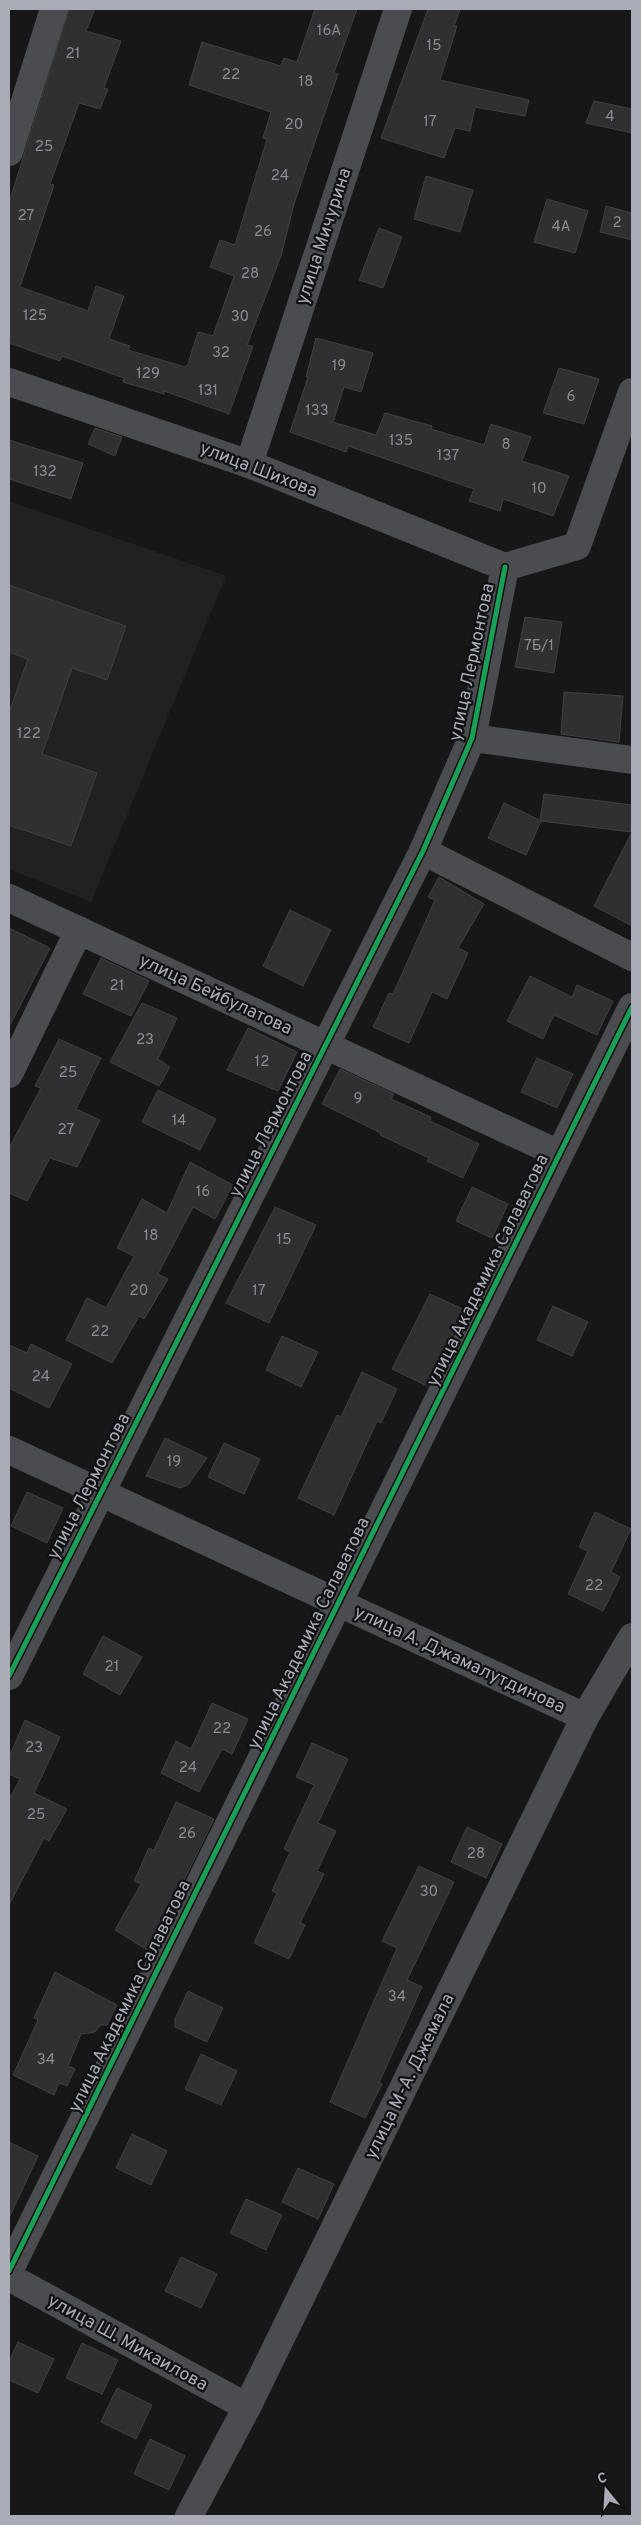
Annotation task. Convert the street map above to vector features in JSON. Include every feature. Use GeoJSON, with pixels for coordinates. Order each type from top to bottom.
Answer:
{"type":"FeatureCollection","features":[{"type":"Feature","properties":{"kind":"street"},"geometry":{"type":"LineString","coordinates":[[9,152],[54,9]]}},
{"type":"Feature","properties":{"kind":"street","name":"улица Мичурина"},"geometry":{"type":"LineString","coordinates":[[249,464],[398,9]]}},
{"type":"Feature","properties":{"kind":"street","name":"улица Шихова"},"geometry":{"type":"LineString","coordinates":[[9,382],[249,464],[505,567]]}},
{"type":"Feature","properties":{"kind":"street","name":"улица Лермонтова"},"geometry":{"type":"LineString","coordinates":[[9,1676],[100,1491],[423,851],[472,738],[505,567],[577,546],[632,392]]}},
{"type":"Feature","properties":{"kind":"street"},"geometry":{"type":"LineString","coordinates":[[472,738],[632,760]]}},
{"type":"Feature","properties":{"kind":"street"},"geometry":{"type":"LineString","coordinates":[[423,851],[632,957]]}},
{"type":"Feature","properties":{"kind":"street","name":"улица Бейбулатова"},"geometry":{"type":"LineString","coordinates":[[9,898],[559,1154]]}},
{"type":"Feature","properties":{"kind":"street"},"geometry":{"type":"LineString","coordinates":[[9,1074],[80,930]]}},
{"type":"Feature","properties":{"kind":"street","name":"улица Академика Салаватова"},"geometry":{"type":"LineString","coordinates":[[9,2271],[632,1007]]}},
{"type":"Feature","properties":{"kind":"street","name":"улица А. Джамалутдинова"},"geometry":{"type":"LineString","coordinates":[[9,1450],[585,1717]]}},
{"type":"Feature","properties":{"kind":"street","name":"улица М-А. Джемала"},"geometry":{"type":"LineString","coordinates":[[188,2516],[247,2407],[585,1717],[632,1637]]}},
{"type":"Feature","properties":{"kind":"street","name":"улица Ш. Микаилова"},"geometry":{"type":"LineString","coordinates":[[9,2277],[247,2407]]}},
{"type":"Feature","properties":{"kind":"shaded area"},"geometry":{"type":"Polygon","coordinates":[[[9,501],[226,576],[91,902],[9,869],[9,501]]]}},
{"type":"Feature","properties":{"kind":"building"},"geometry":{"type":"Polygon","coordinates":[[[69,9],[95,9],[86,31],[121,41],[104,88],[108,89],[100,109],[79,103],[50,184],[54,185],[20,287],[88,311],[96,286],[124,296],[109,339],[130,346],[128,350],[185,367],[188,364],[198,332],[213,336],[234,276],[210,267],[220,240],[235,245],[267,139],[263,138],[271,112],[189,85],[202,42],[281,66],[284,58],[297,62],[315,9],[357,9],[334,73],[338,74],[294,204],[281,256],[247,345],[253,346],[229,414],[164,391],[164,394],[123,382],[124,378],[62,356],[60,361],[9,343],[9,203],[69,9]]]}},
{"type":"Feature","properties":{"kind":"building"},"geometry":{"type":"Polygon","coordinates":[[[428,9],[460,9],[454,26],[457,26],[440,80],[529,100],[525,116],[475,107],[470,131],[455,128],[444,158],[381,138],[428,9]]]}},
{"type":"Feature","properties":{"kind":"building"},"geometry":{"type":"Polygon","coordinates":[[[594,101],[632,109],[632,133],[586,123],[594,101]]]}},
{"type":"Feature","properties":{"kind":"building"},"geometry":{"type":"Polygon","coordinates":[[[426,176],[473,190],[460,232],[414,219],[426,176]]]}},
{"type":"Feature","properties":{"kind":"building"},"geometry":{"type":"Polygon","coordinates":[[[547,199],[588,211],[575,253],[534,242],[547,199]]]}},
{"type":"Feature","properties":{"kind":"building"},"geometry":{"type":"Polygon","coordinates":[[[606,206],[632,213],[632,240],[600,232],[606,206]]]}},
{"type":"Feature","properties":{"kind":"building"},"geometry":{"type":"Polygon","coordinates":[[[379,228],[402,237],[383,288],[359,280],[379,228]]]}},
{"type":"Feature","properties":{"kind":"building"},"geometry":{"type":"Polygon","coordinates":[[[316,338],[373,353],[361,392],[344,387],[333,422],[376,435],[385,413],[432,426],[431,429],[484,445],[491,424],[531,437],[522,461],[569,476],[553,516],[503,499],[500,511],[469,501],[474,489],[348,446],[346,452],[290,432],[308,377],[306,377],[316,338]]]}},
{"type":"Feature","properties":{"kind":"building"},"geometry":{"type":"Polygon","coordinates":[[[559,368],[599,379],[584,424],[543,413],[559,368]]]}},
{"type":"Feature","properties":{"kind":"building"},"geometry":{"type":"Polygon","coordinates":[[[95,428],[122,437],[115,456],[88,444],[95,428]]]}},
{"type":"Feature","properties":{"kind":"building"},"geometry":{"type":"Polygon","coordinates":[[[9,440],[83,463],[71,499],[9,479],[9,440]]]}},
{"type":"Feature","properties":{"kind":"building"},"geometry":{"type":"Polygon","coordinates":[[[9,585],[126,626],[107,680],[72,668],[42,754],[97,773],[71,846],[9,825],[9,713],[28,659],[9,652],[9,585]]]}},
{"type":"Feature","properties":{"kind":"building"},"geometry":{"type":"Polygon","coordinates":[[[525,617],[562,622],[554,673],[515,667],[525,617]]]}},
{"type":"Feature","properties":{"kind":"building"},"geometry":{"type":"Polygon","coordinates":[[[564,692],[623,696],[619,742],[561,734],[564,692]]]}},
{"type":"Feature","properties":{"kind":"building"},"geometry":{"type":"Polygon","coordinates":[[[544,794],[632,805],[632,832],[541,821],[526,855],[488,838],[504,803],[540,820],[544,794]]]}},
{"type":"Feature","properties":{"kind":"building"},"geometry":{"type":"Polygon","coordinates":[[[632,832],[632,926],[594,906],[632,832]]]}},
{"type":"Feature","properties":{"kind":"building"},"geometry":{"type":"Polygon","coordinates":[[[439,877],[484,904],[458,948],[468,953],[447,999],[432,992],[409,1043],[373,1027],[389,993],[393,994],[435,900],[428,897],[439,877]]]}},
{"type":"Feature","properties":{"kind":"building"},"geometry":{"type":"Polygon","coordinates":[[[290,910],[331,930],[303,986],[263,966],[290,910]]]}},
{"type":"Feature","properties":{"kind":"building"},"geometry":{"type":"Polygon","coordinates":[[[9,928],[50,948],[9,1027],[9,928]]]}},
{"type":"Feature","properties":{"kind":"building"},"geometry":{"type":"Polygon","coordinates":[[[101,958],[149,981],[131,1016],[83,994],[101,958]]]}},
{"type":"Feature","properties":{"kind":"building"},"geometry":{"type":"Polygon","coordinates":[[[530,976],[572,997],[577,985],[613,1001],[597,1035],[554,1015],[543,1039],[507,1021],[530,976]]]}},
{"type":"Feature","properties":{"kind":"building"},"geometry":{"type":"Polygon","coordinates":[[[142,1003],[177,1018],[158,1059],[170,1067],[159,1086],[110,1062],[142,1003]]]}},
{"type":"Feature","properties":{"kind":"building"},"geometry":{"type":"Polygon","coordinates":[[[248,1028],[297,1052],[278,1091],[227,1070],[248,1028]]]}},
{"type":"Feature","properties":{"kind":"building"},"geometry":{"type":"Polygon","coordinates":[[[59,1039],[101,1058],[76,1109],[100,1120],[77,1167],[50,1158],[27,1201],[9,1193],[9,1148],[41,1088],[35,1086],[59,1039]]]}},
{"type":"Feature","properties":{"kind":"building"},"geometry":{"type":"Polygon","coordinates":[[[537,1058],[573,1074],[557,1108],[521,1092],[537,1058]]]}},
{"type":"Feature","properties":{"kind":"building"},"geometry":{"type":"Polygon","coordinates":[[[340,1069],[394,1094],[391,1099],[431,1117],[430,1121],[479,1144],[463,1178],[427,1161],[429,1158],[380,1135],[381,1133],[322,1104],[340,1069]]]}},
{"type":"Feature","properties":{"kind":"building"},"geometry":{"type":"Polygon","coordinates":[[[158,1090],[216,1119],[200,1150],[142,1122],[158,1090]]]}},
{"type":"Feature","properties":{"kind":"building"},"geometry":{"type":"Polygon","coordinates":[[[190,1162],[233,1185],[215,1219],[193,1207],[158,1274],[168,1279],[144,1319],[139,1316],[112,1363],[66,1340],[87,1298],[106,1308],[134,1256],[117,1248],[142,1199],[167,1213],[190,1162]]]}},
{"type":"Feature","properties":{"kind":"building"},"geometry":{"type":"Polygon","coordinates":[[[472,1187],[508,1204],[492,1238],[456,1221],[472,1187]]]}},
{"type":"Feature","properties":{"kind":"building"},"geometry":{"type":"Polygon","coordinates":[[[275,1207],[316,1225],[269,1323],[226,1303],[275,1207]]]}},
{"type":"Feature","properties":{"kind":"building"},"geometry":{"type":"Polygon","coordinates":[[[430,1294],[465,1310],[427,1386],[392,1369],[430,1294]]]}},
{"type":"Feature","properties":{"kind":"building"},"geometry":{"type":"Polygon","coordinates":[[[553,1306],[588,1322],[572,1356],[537,1340],[553,1306]]]}},
{"type":"Feature","properties":{"kind":"building"},"geometry":{"type":"Polygon","coordinates":[[[282,1336],[318,1352],[301,1387],[266,1370],[282,1336]]]}},
{"type":"Feature","properties":{"kind":"building"},"geometry":{"type":"Polygon","coordinates":[[[31,1344],[72,1364],[49,1408],[9,1388],[9,1345],[27,1353],[31,1344]]]}},
{"type":"Feature","properties":{"kind":"building"},"geometry":{"type":"Polygon","coordinates":[[[362,1372],[397,1389],[381,1423],[377,1421],[334,1515],[298,1498],[337,1415],[341,1417],[362,1372]]]}},
{"type":"Feature","properties":{"kind":"building"},"geometry":{"type":"Polygon","coordinates":[[[165,1438],[207,1458],[188,1485],[180,1488],[146,1476],[165,1438]]]}},
{"type":"Feature","properties":{"kind":"building"},"geometry":{"type":"Polygon","coordinates":[[[224,1443],[260,1459],[244,1494],[208,1477],[224,1443]]]}},
{"type":"Feature","properties":{"kind":"building"},"geometry":{"type":"Polygon","coordinates":[[[27,1492],[63,1508],[47,1543],[11,1526],[27,1492]]]}},
{"type":"Feature","properties":{"kind":"building"},"geometry":{"type":"Polygon","coordinates":[[[595,1512],[631,1529],[611,1572],[620,1577],[603,1611],[568,1594],[588,1551],[579,1547],[595,1512]]]}},
{"type":"Feature","properties":{"kind":"building"},"geometry":{"type":"Polygon","coordinates":[[[103,1636],[142,1657],[120,1695],[83,1674],[103,1636]]]}},
{"type":"Feature","properties":{"kind":"building"},"geometry":{"type":"Polygon","coordinates":[[[212,1703],[248,1719],[232,1754],[222,1749],[199,1792],[161,1773],[176,1741],[191,1749],[212,1703]]]}},
{"type":"Feature","properties":{"kind":"building"},"geometry":{"type":"Polygon","coordinates":[[[25,1720],[60,1737],[34,1793],[67,1809],[49,1841],[44,1838],[9,1905],[9,1800],[20,1779],[9,1774],[9,1757],[25,1720]]]}},
{"type":"Feature","properties":{"kind":"building"},"geometry":{"type":"Polygon","coordinates":[[[312,1743],[348,1759],[318,1823],[336,1831],[317,1871],[324,1874],[300,1923],[305,1925],[289,1959],[254,1943],[277,1893],[272,1891],[290,1852],[284,1849],[314,1785],[296,1777],[312,1743]]]}},
{"type":"Feature","properties":{"kind":"building"},"geometry":{"type":"Polygon","coordinates":[[[176,1802],[214,1819],[149,1951],[115,1930],[141,1884],[134,1881],[149,1848],[154,1850],[176,1802]]]}},
{"type":"Feature","properties":{"kind":"building"},"geometry":{"type":"Polygon","coordinates":[[[467,1827],[502,1844],[486,1878],[451,1862],[467,1827]]]}},
{"type":"Feature","properties":{"kind":"building"},"geometry":{"type":"Polygon","coordinates":[[[419,1866],[454,1882],[407,1980],[422,1987],[379,2083],[382,2084],[365,2118],[330,2102],[397,1948],[382,1941],[419,1866]]]}},
{"type":"Feature","properties":{"kind":"building"},"geometry":{"type":"Polygon","coordinates":[[[55,1972],[117,2005],[107,2025],[101,2025],[95,2032],[81,2034],[68,2066],[75,2069],[67,2086],[59,2083],[54,2095],[13,2075],[38,2020],[34,2018],[55,1972]]]}},
{"type":"Feature","properties":{"kind":"building"},"geometry":{"type":"Polygon","coordinates":[[[188,1991],[223,2008],[207,2042],[175,2027],[175,2019],[188,1991]]]}},
{"type":"Feature","properties":{"kind":"building"},"geometry":{"type":"Polygon","coordinates":[[[201,2054],[237,2071],[221,2105],[185,2089],[201,2054]]]}},
{"type":"Feature","properties":{"kind":"building"},"geometry":{"type":"Polygon","coordinates":[[[132,2134],[167,2151],[151,2185],[116,2168],[132,2134]]]}},
{"type":"Feature","properties":{"kind":"building"},"geometry":{"type":"Polygon","coordinates":[[[9,2142],[38,2156],[9,2218],[9,2142]]]}},
{"type":"Feature","properties":{"kind":"building"},"geometry":{"type":"Polygon","coordinates":[[[298,2168],[334,2184],[318,2219],[282,2202],[298,2168]]]}},
{"type":"Feature","properties":{"kind":"building"},"geometry":{"type":"Polygon","coordinates":[[[246,2199],[282,2215],[266,2250],[230,2233],[246,2199]]]}},
{"type":"Feature","properties":{"kind":"building"},"geometry":{"type":"Polygon","coordinates":[[[181,2257],[217,2274],[201,2308],[165,2291],[181,2257]]]}},
{"type":"Feature","properties":{"kind":"building"},"geometry":{"type":"Polygon","coordinates":[[[18,2342],[54,2359],[38,2393],[9,2380],[9,2362],[18,2342]]]}},
{"type":"Feature","properties":{"kind":"building"},"geometry":{"type":"Polygon","coordinates":[[[82,2343],[118,2360],[102,2394],[66,2378],[82,2343]]]}},
{"type":"Feature","properties":{"kind":"building"},"geometry":{"type":"Polygon","coordinates":[[[117,2388],[152,2405],[136,2439],[101,2422],[117,2388]]]}},
{"type":"Feature","properties":{"kind":"building"},"geometry":{"type":"Polygon","coordinates":[[[150,2439],[185,2456],[169,2490],[134,2474],[150,2439]]]}},
{"type":"Feature","properties":{"kind":"cycle path"},"geometry":{"type":"LineString","coordinates":[[9,1676],[423,851],[472,738],[505,567]]}},
{"type":"Feature","properties":{"kind":"cycle path"},"geometry":{"type":"LineString","coordinates":[[9,2271],[632,1007]]}}]}
